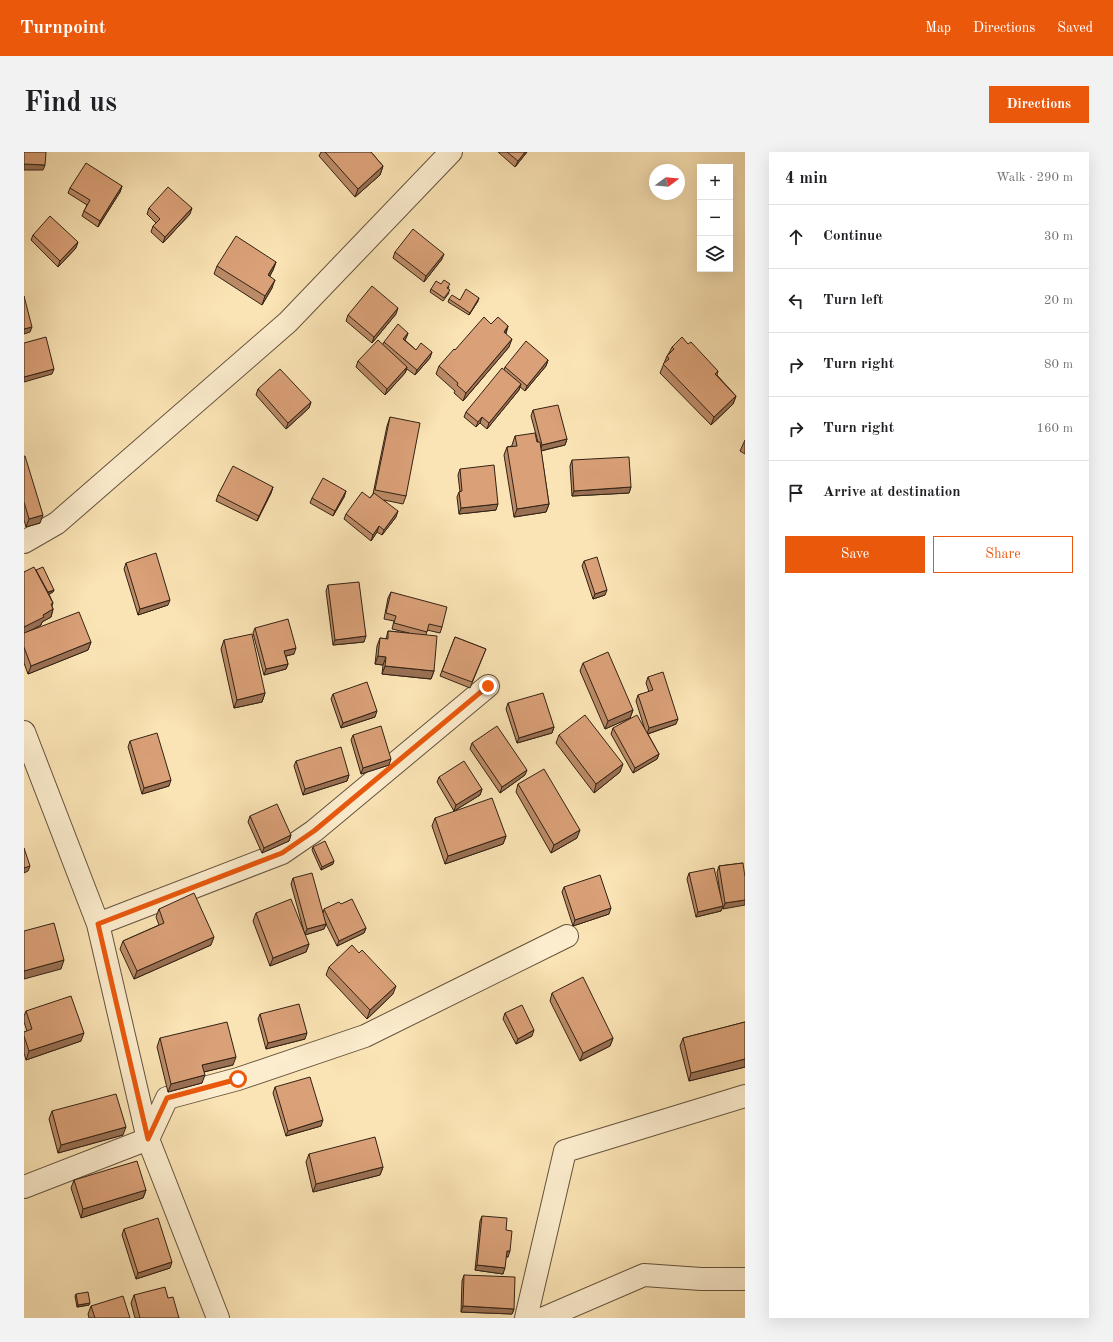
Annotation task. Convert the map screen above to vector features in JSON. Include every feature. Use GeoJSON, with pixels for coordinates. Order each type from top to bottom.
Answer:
{"type":"FeatureCollection","features":[{"type":"Feature","properties":{"kind":"street"},"geometry":{"type":"LineString","coordinates":[[24,542],[57,523],[288,322],[452,152]]}},
{"type":"Feature","properties":{"kind":"street"},"geometry":{"type":"LineString","coordinates":[[98,924],[282,853],[314,831],[488,686]]}},
{"type":"Feature","properties":{"kind":"street"},"geometry":{"type":"LineString","coordinates":[[24,732],[98,924],[148,1139],[218,1318]]}},
{"type":"Feature","properties":{"kind":"street"},"geometry":{"type":"LineString","coordinates":[[24,1187],[148,1139],[167,1098],[238,1079],[365,1036],[567,936]]}},
{"type":"Feature","properties":{"kind":"street"},"geometry":{"type":"LineString","coordinates":[[526,1318],[565,1150],[745,1096]]}},
{"type":"Feature","properties":{"kind":"street"},"geometry":{"type":"LineString","coordinates":[[544,1318],[644,1275],[701,1279],[745,1279]]}},
{"type":"Feature","properties":{"kind":"building"},"geometry":{"type":"Polygon","coordinates":[[[24,152],[46,152],[45,165],[24,164],[24,152]]]}},
{"type":"Feature","properties":{"kind":"building"},"geometry":{"type":"Polygon","coordinates":[[[325,152],[371,152],[383,166],[358,189],[325,152]]]}},
{"type":"Feature","properties":{"kind":"building"},"geometry":{"type":"Polygon","coordinates":[[[507,152],[525,152],[518,161],[507,152]]]}},
{"type":"Feature","properties":{"kind":"building"},"geometry":{"type":"Polygon","coordinates":[[[86,163],[122,186],[100,221],[84,211],[90,200],[70,188],[86,163]]]}},
{"type":"Feature","properties":{"kind":"building"},"geometry":{"type":"Polygon","coordinates":[[[168,187],[192,208],[165,237],[153,226],[160,219],[149,208],[168,187]]]}},
{"type":"Feature","properties":{"kind":"building"},"geometry":{"type":"Polygon","coordinates":[[[50,216],[78,242],[60,261],[33,235],[50,216]]]}},
{"type":"Feature","properties":{"kind":"building"},"geometry":{"type":"Polygon","coordinates":[[[413,229],[444,254],[426,276],[395,252],[413,229]]]}},
{"type":"Feature","properties":{"kind":"building"},"geometry":{"type":"Polygon","coordinates":[[[236,236],[276,262],[268,275],[275,280],[265,296],[217,266],[236,236]]]}},
{"type":"Feature","properties":{"kind":"building"},"geometry":{"type":"Polygon","coordinates":[[[444,280],[450,284],[447,288],[450,290],[444,298],[431,289],[436,281],[441,284],[444,280]]]}},
{"type":"Feature","properties":{"kind":"building"},"geometry":{"type":"Polygon","coordinates":[[[372,286],[398,308],[374,337],[348,315],[372,286]]]}},
{"type":"Feature","properties":{"kind":"building"},"geometry":{"type":"Polygon","coordinates":[[[466,289],[479,298],[470,313],[449,299],[452,295],[460,300],[466,289]]]}},
{"type":"Feature","properties":{"kind":"building"},"geometry":{"type":"Polygon","coordinates":[[[24,296],[32,327],[24,329],[24,296]]]}},
{"type":"Feature","properties":{"kind":"building"},"geometry":{"type":"Polygon","coordinates":[[[484,317],[491,324],[498,317],[508,326],[504,332],[512,339],[466,393],[457,385],[458,383],[439,366],[484,317]]]}},
{"type":"Feature","properties":{"kind":"building"},"geometry":{"type":"Polygon","coordinates":[[[398,324],[408,333],[403,339],[416,350],[421,343],[432,352],[417,370],[384,342],[398,324]]]}},
{"type":"Feature","properties":{"kind":"building"},"geometry":{"type":"Polygon","coordinates":[[[46,337],[54,369],[24,377],[24,343],[46,337]]]}},
{"type":"Feature","properties":{"kind":"building"},"geometry":{"type":"Polygon","coordinates":[[[682,337],[688,344],[691,342],[718,371],[715,374],[736,396],[714,417],[663,364],[669,359],[667,356],[674,349],[672,347],[682,337]]]}},
{"type":"Feature","properties":{"kind":"building"},"geometry":{"type":"Polygon","coordinates":[[[378,340],[407,367],[387,389],[358,361],[378,340]]]}},
{"type":"Feature","properties":{"kind":"building"},"geometry":{"type":"Polygon","coordinates":[[[526,341],[548,360],[527,386],[505,367],[526,341]]]}},
{"type":"Feature","properties":{"kind":"building"},"geometry":{"type":"Polygon","coordinates":[[[502,368],[521,384],[489,423],[482,417],[478,422],[466,412],[502,368]]]}},
{"type":"Feature","properties":{"kind":"building"},"geometry":{"type":"Polygon","coordinates":[[[280,369],[311,402],[288,423],[258,389],[280,369]]]}},
{"type":"Feature","properties":{"kind":"building"},"geometry":{"type":"Polygon","coordinates":[[[558,405],[567,439],[542,445],[533,410],[558,405]]]}},
{"type":"Feature","properties":{"kind":"building"},"geometry":{"type":"Polygon","coordinates":[[[390,417],[420,423],[406,496],[375,490],[390,417]]]}},
{"type":"Feature","properties":{"kind":"building"},"geometry":{"type":"Polygon","coordinates":[[[535,433],[537,442],[540,442],[549,504],[517,509],[507,447],[517,446],[515,436],[535,433]]]}},
{"type":"Feature","properties":{"kind":"building"},"geometry":{"type":"Polygon","coordinates":[[[24,456],[43,515],[29,519],[24,502],[24,456]]]}},
{"type":"Feature","properties":{"kind":"building"},"geometry":{"type":"Polygon","coordinates":[[[629,457],[631,487],[574,491],[572,460],[629,457]]]}},
{"type":"Feature","properties":{"kind":"building"},"geometry":{"type":"Polygon","coordinates":[[[494,465],[498,504],[461,508],[459,492],[462,491],[460,469],[494,465]]]}},
{"type":"Feature","properties":{"kind":"building"},"geometry":{"type":"Polygon","coordinates":[[[233,466],[273,487],[259,516],[218,495],[233,466]]]}},
{"type":"Feature","properties":{"kind":"building"},"geometry":{"type":"Polygon","coordinates":[[[323,478],[346,491],[335,511],[312,498],[323,478]]]}},
{"type":"Feature","properties":{"kind":"building"},"geometry":{"type":"Polygon","coordinates":[[[362,492],[370,498],[374,493],[398,511],[384,530],[379,526],[373,535],[346,514],[362,492]]]}},
{"type":"Feature","properties":{"kind":"building"},"geometry":{"type":"Polygon","coordinates":[[[156,553],[170,600],[140,609],[126,563],[156,553]]]}},
{"type":"Feature","properties":{"kind":"building"},"geometry":{"type":"Polygon","coordinates":[[[597,557],[607,590],[595,594],[584,561],[597,557]]]}},
{"type":"Feature","properties":{"kind":"building"},"geometry":{"type":"Polygon","coordinates":[[[34,567],[53,603],[51,604],[53,609],[43,615],[44,617],[24,627],[24,572],[34,567]]]}},
{"type":"Feature","properties":{"kind":"building"},"geometry":{"type":"Polygon","coordinates":[[[43,567],[54,590],[48,592],[36,570],[43,567]]]}},
{"type":"Feature","properties":{"kind":"building"},"geometry":{"type":"Polygon","coordinates":[[[359,582],[366,636],[335,640],[328,585],[359,582]]]}},
{"type":"Feature","properties":{"kind":"building"},"geometry":{"type":"Polygon","coordinates":[[[391,592],[447,607],[442,627],[429,624],[427,632],[394,623],[396,616],[386,613],[391,592]]]}},
{"type":"Feature","properties":{"kind":"building"},"geometry":{"type":"Polygon","coordinates":[[[79,612],[91,642],[31,666],[24,647],[24,633],[79,612]]]}},
{"type":"Feature","properties":{"kind":"building"},"geometry":{"type":"Polygon","coordinates":[[[288,619],[296,648],[284,651],[288,664],[266,669],[255,628],[288,619]]]}},
{"type":"Feature","properties":{"kind":"building"},"geometry":{"type":"Polygon","coordinates":[[[388,631],[437,636],[434,671],[385,666],[386,657],[378,656],[380,638],[388,639],[388,631]]]}},
{"type":"Feature","properties":{"kind":"building"},"geometry":{"type":"Polygon","coordinates":[[[252,634],[265,693],[237,700],[224,640],[252,634]]]}},
{"type":"Feature","properties":{"kind":"building"},"geometry":{"type":"Polygon","coordinates":[[[455,637],[486,649],[472,682],[442,671],[455,637]]]}},
{"type":"Feature","properties":{"kind":"building"},"geometry":{"type":"Polygon","coordinates":[[[608,652],[633,710],[608,721],[583,663],[608,652]]]}},
{"type":"Feature","properties":{"kind":"building"},"geometry":{"type":"Polygon","coordinates":[[[663,672],[678,719],[649,728],[638,695],[653,690],[648,677],[663,672]]]}},
{"type":"Feature","properties":{"kind":"building"},"geometry":{"type":"Polygon","coordinates":[[[367,682],[377,711],[343,723],[333,694],[367,682]]]}},
{"type":"Feature","properties":{"kind":"building"},"geometry":{"type":"Polygon","coordinates":[[[543,693],[554,727],[519,738],[508,703],[543,693]]]}},
{"type":"Feature","properties":{"kind":"building"},"geometry":{"type":"Polygon","coordinates":[[[585,715],[623,764],[596,784],[559,735],[585,715]]]}},
{"type":"Feature","properties":{"kind":"building"},"geometry":{"type":"Polygon","coordinates":[[[637,715],[659,754],[635,768],[613,728],[637,715]]]}},
{"type":"Feature","properties":{"kind":"building"},"geometry":{"type":"Polygon","coordinates":[[[381,726],[391,759],[363,768],[353,735],[381,726]]]}},
{"type":"Feature","properties":{"kind":"building"},"geometry":{"type":"Polygon","coordinates":[[[497,726],[527,770],[502,787],[472,743],[497,726]]]}},
{"type":"Feature","properties":{"kind":"building"},"geometry":{"type":"Polygon","coordinates":[[[157,733],[171,780],[144,788],[130,741],[157,733]]]}},
{"type":"Feature","properties":{"kind":"building"},"geometry":{"type":"Polygon","coordinates":[[[341,747],[349,775],[305,789],[296,761],[341,747]]]}},
{"type":"Feature","properties":{"kind":"building"},"geometry":{"type":"Polygon","coordinates":[[[464,761],[482,789],[456,805],[439,777],[464,761]]]}},
{"type":"Feature","properties":{"kind":"building"},"geometry":{"type":"Polygon","coordinates":[[[544,769],[580,830],[554,845],[518,784],[544,769]]]}},
{"type":"Feature","properties":{"kind":"building"},"geometry":{"type":"Polygon","coordinates":[[[492,798],[506,836],[448,856],[435,818],[492,798]]]}},
{"type":"Feature","properties":{"kind":"building"},"geometry":{"type":"Polygon","coordinates":[[[277,804],[291,835],[264,848],[250,816],[277,804]]]}},
{"type":"Feature","properties":{"kind":"building"},"geometry":{"type":"Polygon","coordinates":[[[325,841],[334,861],[322,867],[313,847],[325,841]]]}},
{"type":"Feature","properties":{"kind":"building"},"geometry":{"type":"Polygon","coordinates":[[[24,848],[30,866],[24,868],[24,848]]]}},
{"type":"Feature","properties":{"kind":"building"},"geometry":{"type":"Polygon","coordinates":[[[743,863],[745,877],[745,900],[725,903],[719,866],[743,863]]]}},
{"type":"Feature","properties":{"kind":"building"},"geometry":{"type":"Polygon","coordinates":[[[714,868],[723,906],[698,912],[689,873],[714,868]]]}},
{"type":"Feature","properties":{"kind":"building"},"geometry":{"type":"Polygon","coordinates":[[[312,873],[326,924],[307,929],[293,878],[312,873]]]}},
{"type":"Feature","properties":{"kind":"building"},"geometry":{"type":"Polygon","coordinates":[[[600,875],[611,908],[575,920],[564,887],[600,875]]]}},
{"type":"Feature","properties":{"kind":"building"},"geometry":{"type":"Polygon","coordinates":[[[194,893],[214,937],[137,971],[123,941],[164,923],[159,909],[194,893]]]}},
{"type":"Feature","properties":{"kind":"building"},"geometry":{"type":"Polygon","coordinates":[[[291,899],[309,944],[273,958],[256,913],[291,899]]]}},
{"type":"Feature","properties":{"kind":"building"},"geometry":{"type":"Polygon","coordinates":[[[352,899],[366,928],[339,941],[324,909],[339,902],[341,904],[352,899]]]}},
{"type":"Feature","properties":{"kind":"building"},"geometry":{"type":"Polygon","coordinates":[[[54,923],[64,960],[24,971],[24,931],[54,923]]]}},
{"type":"Feature","properties":{"kind":"building"},"geometry":{"type":"Polygon","coordinates":[[[352,945],[359,953],[362,950],[396,986],[370,1010],[329,967],[352,945]]]}},
{"type":"Feature","properties":{"kind":"building"},"geometry":{"type":"Polygon","coordinates":[[[583,977],[613,1038],[583,1053],[552,993],[583,977]]]}},
{"type":"Feature","properties":{"kind":"building"},"geometry":{"type":"Polygon","coordinates":[[[71,996],[84,1033],[29,1051],[24,1032],[32,1029],[26,1011],[71,996]]]}},
{"type":"Feature","properties":{"kind":"building"},"geometry":{"type":"Polygon","coordinates":[[[299,1004],[307,1033],[268,1043],[260,1014],[299,1004]]]}},
{"type":"Feature","properties":{"kind":"building"},"geometry":{"type":"Polygon","coordinates":[[[522,1005],[534,1030],[518,1039],[505,1013],[522,1005]]]}},
{"type":"Feature","properties":{"kind":"building"},"geometry":{"type":"Polygon","coordinates":[[[227,1022],[236,1057],[202,1065],[205,1075],[171,1084],[160,1038],[227,1022]]]}},
{"type":"Feature","properties":{"kind":"building"},"geometry":{"type":"Polygon","coordinates":[[[745,1022],[745,1059],[691,1073],[683,1038],[745,1022]]]}},
{"type":"Feature","properties":{"kind":"building"},"geometry":{"type":"Polygon","coordinates":[[[310,1077],[323,1120],[288,1131],[275,1087],[310,1077]]]}},
{"type":"Feature","properties":{"kind":"building"},"geometry":{"type":"Polygon","coordinates":[[[116,1094],[126,1127],[61,1145],[52,1111],[116,1094]]]}},
{"type":"Feature","properties":{"kind":"building"},"geometry":{"type":"Polygon","coordinates":[[[375,1137],[383,1167],[316,1184],[309,1154],[375,1137]]]}},
{"type":"Feature","properties":{"kind":"building"},"geometry":{"type":"Polygon","coordinates":[[[137,1161],[146,1190],[83,1209],[74,1180],[137,1161]]]}},
{"type":"Feature","properties":{"kind":"building"},"geometry":{"type":"Polygon","coordinates":[[[482,1216],[507,1218],[506,1230],[512,1231],[510,1251],[507,1251],[505,1268],[477,1265],[482,1216]]]}},
{"type":"Feature","properties":{"kind":"building"},"geometry":{"type":"Polygon","coordinates":[[[158,1218],[172,1262],[138,1273],[124,1229],[158,1218]]]}},
{"type":"Feature","properties":{"kind":"building"},"geometry":{"type":"Polygon","coordinates":[[[464,1275],[515,1277],[514,1309],[463,1306],[464,1275]]]}},
{"type":"Feature","properties":{"kind":"building"},"geometry":{"type":"Polygon","coordinates":[[[165,1287],[168,1298],[173,1297],[179,1318],[140,1318],[134,1295],[165,1287]]]}},
{"type":"Feature","properties":{"kind":"building"},"geometry":{"type":"Polygon","coordinates":[[[88,1292],[90,1303],[78,1305],[76,1294],[88,1292]]]}},
{"type":"Feature","properties":{"kind":"building"},"geometry":{"type":"Polygon","coordinates":[[[123,1296],[130,1318],[95,1318],[91,1306],[123,1296]]]}},
{"type":"Feature","properties":{"kind":"route"},"geometry":{"type":"LineString","coordinates":[[238,1079],[167,1098],[148,1139],[98,924],[282,853],[314,831],[488,686]]}}]}
